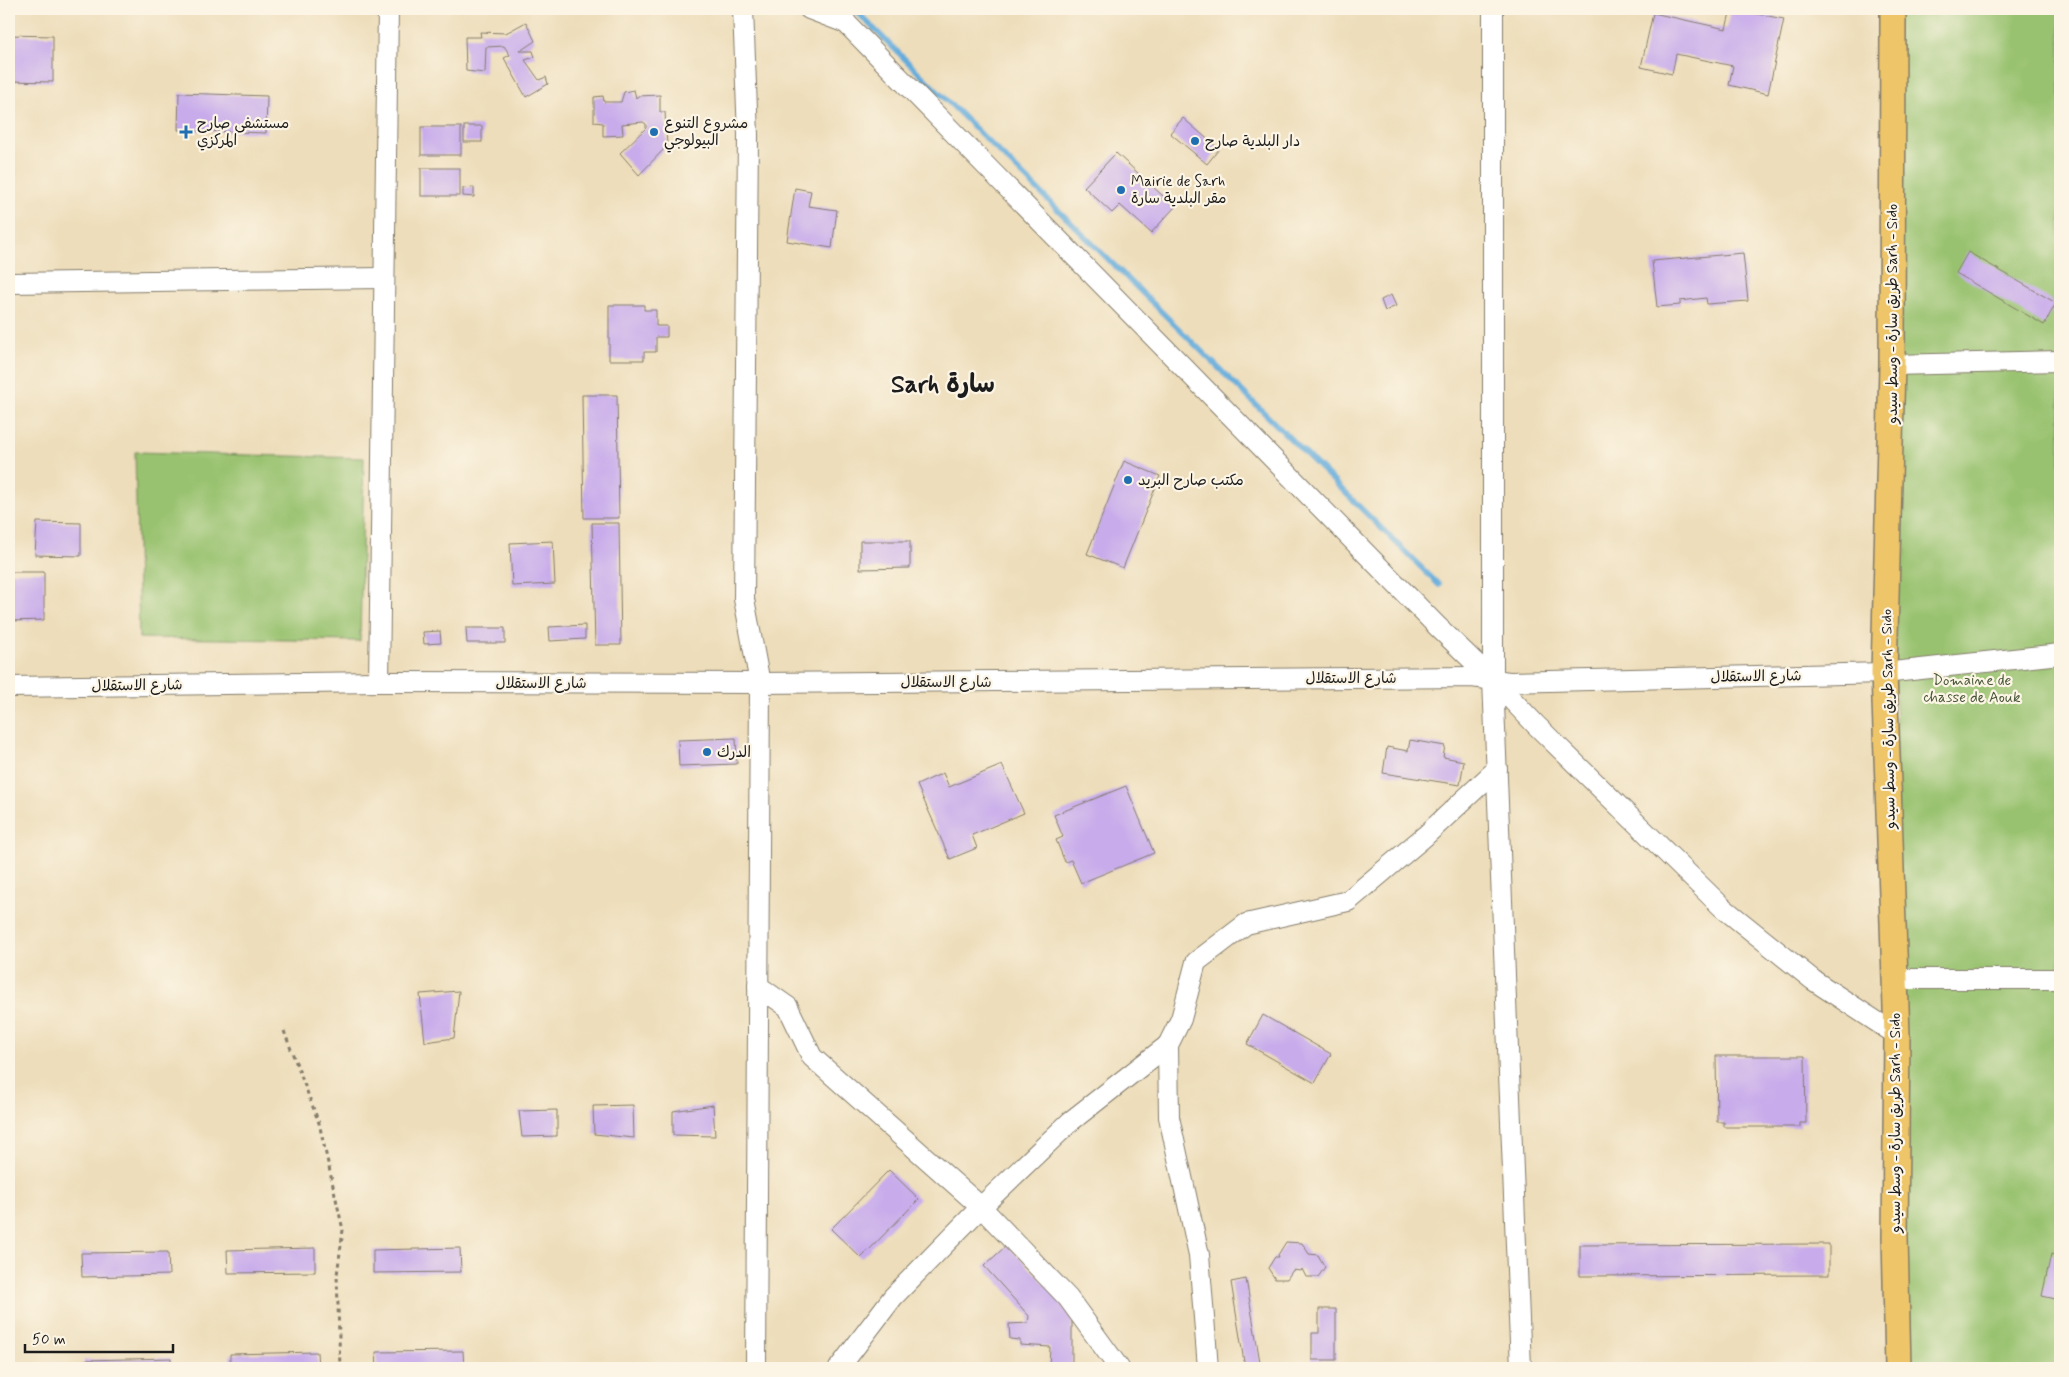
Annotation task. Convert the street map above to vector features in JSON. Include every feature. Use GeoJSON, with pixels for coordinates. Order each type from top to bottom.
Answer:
{"type":"FeatureCollection","features":[{"type":"Feature","properties":{"kind":"main road","name":"طريق سارة - وسط سيدو Sarh - Sido"},"geometry":{"type":"LineString","coordinates":[[1893,9],[1892,365],[1884,673],[1897,1035],[1895,1237],[1898,1368]]}},
{"type":"Feature","properties":{"kind":"street"},"geometry":{"type":"LineString","coordinates":[[379,682],[388,9]]}},
{"type":"Feature","properties":{"kind":"street"},"geometry":{"type":"LineString","coordinates":[[743,9],[748,135],[744,599],[760,683],[756,1368]]}},
{"type":"Feature","properties":{"kind":"street"},"geometry":{"type":"LineString","coordinates":[[809,9],[844,16],[1437,626],[1722,908],[1813,980],[1897,1035]]}},
{"type":"Feature","properties":{"kind":"street"},"geometry":{"type":"LineString","coordinates":[[1493,9],[1493,680],[1521,1368]]}},
{"type":"Feature","properties":{"kind":"street"},"geometry":{"type":"LineString","coordinates":[[9,283],[383,278]]}},
{"type":"Feature","properties":{"kind":"street"},"geometry":{"type":"LineString","coordinates":[[1892,365],[2060,361]]}},
{"type":"Feature","properties":{"kind":"street","name":"شارع الاستقلال"},"geometry":{"type":"LineString","coordinates":[[9,687],[379,682],[760,683],[1462,677],[1509,682],[1884,673],[2060,654]]}},
{"type":"Feature","properties":{"kind":"street"},"geometry":{"type":"LineString","coordinates":[[839,1368],[893,1297],[981,1207],[1071,1121],[1168,1045],[1181,1019],[1196,962],[1246,924],[1348,902],[1425,836],[1497,769]]}},
{"type":"Feature","properties":{"kind":"street"},"geometry":{"type":"LineString","coordinates":[[1895,979],[2060,979]]}},
{"type":"Feature","properties":{"kind":"street"},"geometry":{"type":"LineString","coordinates":[[758,986],[788,1007],[812,1057],[981,1207],[1068,1298],[1119,1368]]}},
{"type":"Feature","properties":{"kind":"street"},"geometry":{"type":"LineString","coordinates":[[1168,1045],[1169,1117],[1199,1255],[1208,1368]]}},
{"type":"Feature","properties":{"kind":"path"},"geometry":{"type":"LineString","coordinates":[[284,1031],[319,1123],[342,1230],[337,1275],[340,1368]]}},
{"type":"Feature","properties":{"kind":"green space","name":"Domaine de chasse de Aouk"},"geometry":{"type":"Polygon","coordinates":[[[1893,9],[2060,9],[2060,1368],[1898,1368],[1893,9]]]}},
{"type":"Feature","properties":{"kind":"green space"},"geometry":{"type":"Polygon","coordinates":[[[135,452],[364,458],[360,641],[139,638],[135,452]]]}},
{"type":"Feature","properties":{"kind":"building"},"geometry":{"type":"Polygon","coordinates":[[[1731,9],[1784,19],[1768,94],[1729,85],[1733,66],[1676,54],[1672,74],[1641,67],[1653,13],[1726,29],[1731,9]]]}},
{"type":"Feature","properties":{"kind":"building"},"geometry":{"type":"Polygon","coordinates":[[[526,22],[535,41],[520,51],[533,51],[535,57],[525,60],[539,80],[546,77],[548,84],[526,97],[504,58],[510,55],[504,46],[486,47],[485,73],[466,71],[465,37],[481,37],[480,32],[506,33],[526,22]]]}},
{"type":"Feature","properties":{"kind":"building"},"geometry":{"type":"Polygon","coordinates":[[[9,35],[53,36],[53,82],[9,81],[9,35]]]}},
{"type":"Feature","properties":{"kind":"building","name":"مشروع التنوع البيولوجي"},"geometry":{"type":"Polygon","coordinates":[[[634,90],[636,98],[638,96],[660,95],[660,112],[665,112],[667,146],[639,175],[620,153],[646,128],[646,124],[643,122],[622,124],[623,135],[603,136],[603,123],[594,122],[594,97],[603,96],[604,102],[621,102],[624,92],[634,90]]]}},
{"type":"Feature","properties":{"kind":"building"},"geometry":{"type":"Polygon","coordinates":[[[179,93],[267,96],[266,133],[178,130],[179,93]]]}},
{"type":"Feature","properties":{"kind":"building","name":"دار البلدية صارح"},"geometry":{"type":"Polygon","coordinates":[[[1183,118],[1219,149],[1207,164],[1170,133],[1183,118]]]}},
{"type":"Feature","properties":{"kind":"building"},"geometry":{"type":"Polygon","coordinates":[[[464,126],[482,126],[482,142],[464,142],[464,126]]]}},
{"type":"Feature","properties":{"kind":"building"},"geometry":{"type":"Polygon","coordinates":[[[421,127],[461,127],[461,155],[421,155],[421,127]]]}},
{"type":"Feature","properties":{"kind":"building"},"geometry":{"type":"Polygon","coordinates":[[[1116,153],[1175,207],[1151,233],[1120,205],[1112,213],[1084,187],[1116,153]]]}},
{"type":"Feature","properties":{"kind":"building"},"geometry":{"type":"Polygon","coordinates":[[[421,168],[460,168],[460,196],[421,196],[421,168]]]}},
{"type":"Feature","properties":{"kind":"building"},"geometry":{"type":"Polygon","coordinates":[[[474,187],[474,197],[463,196],[463,188],[474,187]]]}},
{"type":"Feature","properties":{"kind":"building"},"geometry":{"type":"Polygon","coordinates":[[[795,188],[811,191],[808,206],[837,210],[832,248],[787,241],[795,188]]]}},
{"type":"Feature","properties":{"kind":"building"},"geometry":{"type":"Polygon","coordinates":[[[1968,252],[2056,303],[2044,325],[1956,273],[1968,252]]]}},
{"type":"Feature","properties":{"kind":"building"},"geometry":{"type":"Polygon","coordinates":[[[1743,253],[1748,301],[1707,304],[1706,298],[1680,301],[1680,305],[1657,307],[1652,261],[1743,253]]]}},
{"type":"Feature","properties":{"kind":"building"},"geometry":{"type":"Polygon","coordinates":[[[1391,295],[1396,306],[1385,311],[1381,300],[1391,295]]]}},
{"type":"Feature","properties":{"kind":"building"},"geometry":{"type":"Polygon","coordinates":[[[609,305],[644,305],[644,310],[656,310],[656,326],[667,326],[667,337],[656,337],[656,352],[644,352],[644,360],[609,360],[609,305]]]}},
{"type":"Feature","properties":{"kind":"building"},"geometry":{"type":"Polygon","coordinates":[[[582,395],[617,395],[619,518],[584,518],[582,395]]]}},
{"type":"Feature","properties":{"kind":"building"},"geometry":{"type":"Polygon","coordinates":[[[1124,461],[1160,476],[1123,568],[1087,554],[1124,461]]]}},
{"type":"Feature","properties":{"kind":"building"},"geometry":{"type":"Polygon","coordinates":[[[37,522],[81,523],[81,556],[35,555],[37,522]]]}},
{"type":"Feature","properties":{"kind":"building"},"geometry":{"type":"Polygon","coordinates":[[[592,523],[619,523],[621,645],[595,645],[592,523]]]}},
{"type":"Feature","properties":{"kind":"building"},"geometry":{"type":"Polygon","coordinates":[[[553,541],[555,584],[512,586],[510,543],[553,541]]]}},
{"type":"Feature","properties":{"kind":"building"},"geometry":{"type":"Polygon","coordinates":[[[860,541],[910,541],[910,568],[860,569],[860,541]]]}},
{"type":"Feature","properties":{"kind":"building"},"geometry":{"type":"Polygon","coordinates":[[[9,572],[44,572],[44,620],[9,621],[9,572]]]}},
{"type":"Feature","properties":{"kind":"building"},"geometry":{"type":"Polygon","coordinates":[[[585,625],[585,639],[550,641],[549,627],[585,625]]]}},
{"type":"Feature","properties":{"kind":"building"},"geometry":{"type":"Polygon","coordinates":[[[466,628],[505,628],[505,643],[467,643],[466,628]]]}},
{"type":"Feature","properties":{"kind":"building"},"geometry":{"type":"Polygon","coordinates":[[[440,631],[441,643],[424,644],[423,632],[440,631]]]}},
{"type":"Feature","properties":{"kind":"building","name":"الدرك"},"geometry":{"type":"Polygon","coordinates":[[[736,738],[737,764],[679,766],[678,740],[736,738]]]}},
{"type":"Feature","properties":{"kind":"building"},"geometry":{"type":"Polygon","coordinates":[[[1410,740],[1445,746],[1443,757],[1464,761],[1460,785],[1383,773],[1387,747],[1408,751],[1410,740]]]}},
{"type":"Feature","properties":{"kind":"building"},"geometry":{"type":"Polygon","coordinates":[[[1002,765],[1024,813],[972,835],[977,848],[950,859],[917,785],[943,773],[949,787],[1002,765]]]}},
{"type":"Feature","properties":{"kind":"building"},"geometry":{"type":"Polygon","coordinates":[[[1126,786],[1154,853],[1081,883],[1071,860],[1065,862],[1056,840],[1063,837],[1054,815],[1126,786]]]}},
{"type":"Feature","properties":{"kind":"building"},"geometry":{"type":"Polygon","coordinates":[[[459,991],[454,1038],[425,1042],[420,994],[459,991]]]}},
{"type":"Feature","properties":{"kind":"building"},"geometry":{"type":"Polygon","coordinates":[[[1263,1015],[1331,1054],[1315,1083],[1247,1044],[1263,1015]]]}},
{"type":"Feature","properties":{"kind":"building"},"geometry":{"type":"Polygon","coordinates":[[[1716,1056],[1805,1056],[1806,1123],[1800,1123],[1800,1127],[1724,1127],[1724,1122],[1717,1122],[1716,1056]]]}},
{"type":"Feature","properties":{"kind":"building"},"geometry":{"type":"Polygon","coordinates":[[[633,1105],[634,1138],[594,1134],[593,1106],[633,1105]]]}},
{"type":"Feature","properties":{"kind":"building"},"geometry":{"type":"Polygon","coordinates":[[[713,1105],[715,1136],[673,1135],[673,1111],[713,1105]]]}},
{"type":"Feature","properties":{"kind":"building"},"geometry":{"type":"Polygon","coordinates":[[[557,1110],[557,1136],[522,1137],[519,1111],[557,1110]]]}},
{"type":"Feature","properties":{"kind":"building"},"geometry":{"type":"Polygon","coordinates":[[[889,1170],[919,1199],[861,1258],[831,1229],[889,1170]]]}},
{"type":"Feature","properties":{"kind":"building"},"geometry":{"type":"Polygon","coordinates":[[[1286,1242],[1302,1243],[1309,1254],[1318,1255],[1325,1267],[1318,1277],[1306,1277],[1302,1269],[1301,1271],[1293,1270],[1287,1279],[1275,1279],[1268,1268],[1275,1257],[1279,1257],[1278,1255],[1286,1242]]]}},
{"type":"Feature","properties":{"kind":"building"},"geometry":{"type":"Polygon","coordinates":[[[1829,1244],[1829,1275],[1580,1276],[1580,1245],[1829,1244]]]}},
{"type":"Feature","properties":{"kind":"building"},"geometry":{"type":"Polygon","coordinates":[[[1007,1245],[1072,1311],[1072,1368],[1049,1367],[1050,1347],[1020,1345],[1020,1340],[1010,1339],[1009,1324],[1028,1323],[1029,1316],[984,1266],[1007,1245]]]}},
{"type":"Feature","properties":{"kind":"building"},"geometry":{"type":"Polygon","coordinates":[[[315,1248],[315,1272],[228,1273],[227,1250],[315,1248]]]}},
{"type":"Feature","properties":{"kind":"building"},"geometry":{"type":"Polygon","coordinates":[[[460,1248],[461,1272],[373,1273],[373,1250],[460,1248]]]}},
{"type":"Feature","properties":{"kind":"building"},"geometry":{"type":"Polygon","coordinates":[[[168,1252],[169,1275],[82,1277],[81,1253],[168,1252]]]}},
{"type":"Feature","properties":{"kind":"building"},"geometry":{"type":"Polygon","coordinates":[[[2051,1254],[2060,1257],[2060,1300],[2042,1296],[2051,1254]]]}},
{"type":"Feature","properties":{"kind":"building"},"geometry":{"type":"Polygon","coordinates":[[[1246,1279],[1261,1368],[1245,1368],[1231,1282],[1246,1279]]]}},
{"type":"Feature","properties":{"kind":"building"},"geometry":{"type":"Polygon","coordinates":[[[1319,1309],[1336,1309],[1336,1360],[1312,1360],[1312,1333],[1319,1333],[1319,1309]]]}},
{"type":"Feature","properties":{"kind":"building"},"geometry":{"type":"Polygon","coordinates":[[[463,1351],[464,1368],[377,1368],[376,1352],[463,1351]]]}},
{"type":"Feature","properties":{"kind":"building"},"geometry":{"type":"Polygon","coordinates":[[[317,1352],[318,1368],[230,1368],[230,1354],[317,1352]]]}},
{"type":"Feature","properties":{"kind":"building"},"geometry":{"type":"Polygon","coordinates":[[[171,1358],[171,1368],[84,1368],[84,1360],[171,1358]]]}},
{"type":"Feature","properties":{"kind":"waterway"},"geometry":{"type":"LineString","coordinates":[[854,9],[1439,585]]}},
{"type":"Feature","properties":{"kind":"place","name":"مستشفى صارح المركزي"},"geometry":{"type":"Point","coordinates":[186,132]}},
{"type":"Feature","properties":{"kind":"place","name":"مشروع التنوع البيولوجي"},"geometry":{"type":"Point","coordinates":[654,132]}},
{"type":"Feature","properties":{"kind":"place","name":"دار البلدية صارح"},"geometry":{"type":"Point","coordinates":[1195,141]}},
{"type":"Feature","properties":{"kind":"place","name":"Mairie de Sarh مقر البلدية سارة"},"geometry":{"type":"Point","coordinates":[1121,190]}},
{"type":"Feature","properties":{"kind":"place","name":"مكتب صارح البريد"},"geometry":{"type":"Point","coordinates":[1128,480]}},
{"type":"Feature","properties":{"kind":"place","name":"الدرك"},"geometry":{"type":"Point","coordinates":[707,752]}},
{"type":"Feature","properties":{"kind":"district","name":"Sarh سارة"},"geometry":{"type":"Point","coordinates":[943,383]}}]}
